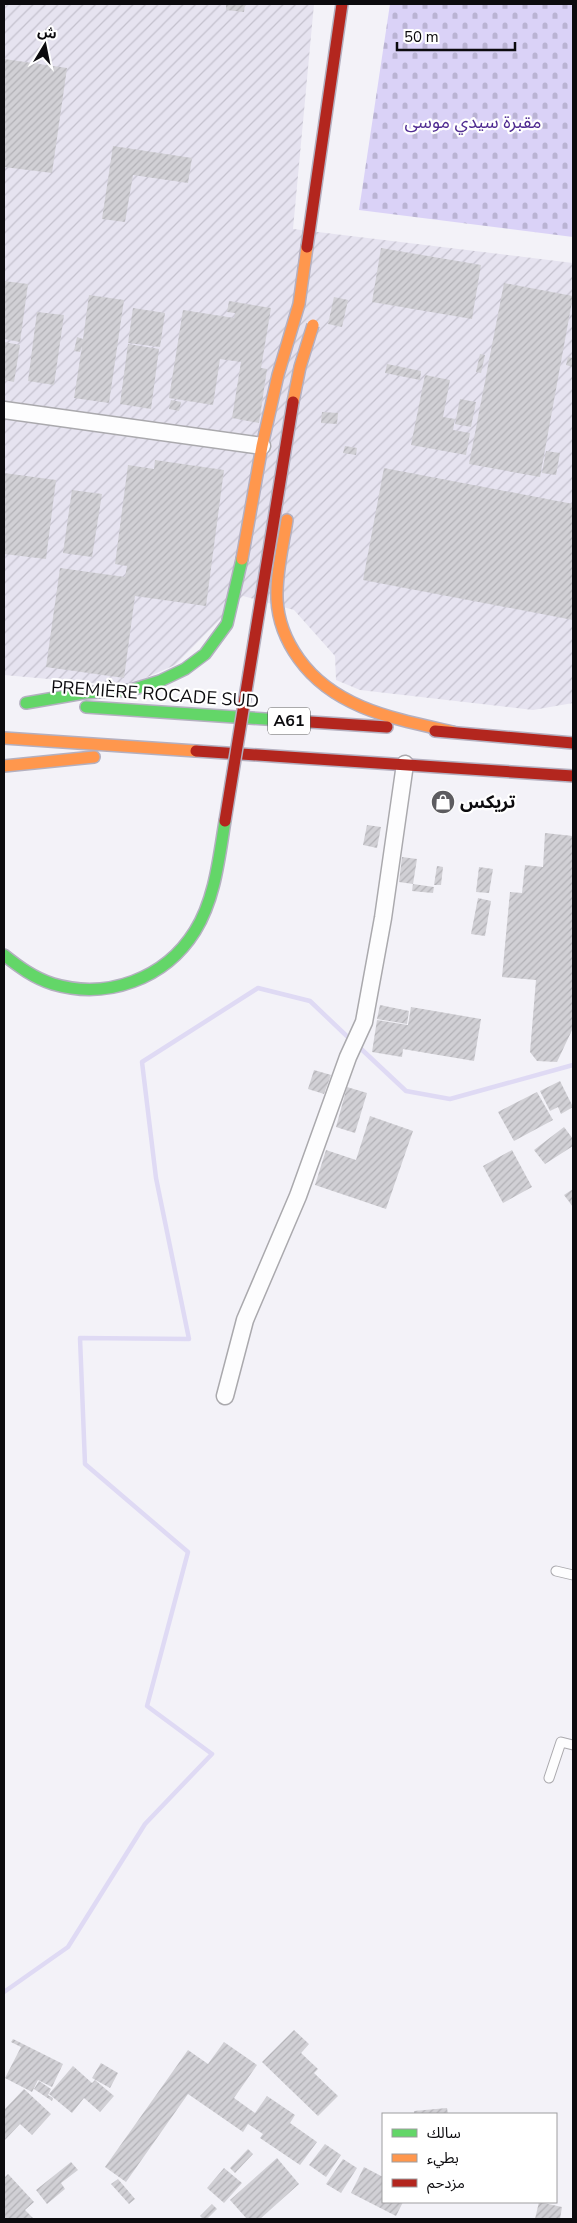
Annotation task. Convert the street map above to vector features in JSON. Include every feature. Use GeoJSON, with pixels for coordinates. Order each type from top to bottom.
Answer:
{"type":"FeatureCollection","features":[{"type":"Feature","properties":{"kind":"highway"},"geometry":{"type":"LineString","coordinates":[[26,703],[55,697],[131,690],[146,686],[184,669],[205,654],[214,645],[227,624],[233,606],[262,446],[286,346],[299,304],[342,4]]}},
{"type":"Feature","properties":{"kind":"highway"},"geometry":{"type":"LineString","coordinates":[[4,942],[24,962],[50,975],[77,982],[106,982],[119,980],[144,970],[165,956],[189,926],[206,881],[221,820],[295,388],[314,321],[295,463]]}},
{"type":"Feature","properties":{"kind":"highway"},"geometry":{"type":"LineString","coordinates":[[4,955],[33,976],[61,987],[76,990],[106,990],[120,988],[154,974],[180,952],[196,930],[214,882],[221,820],[288,371],[291,334]]}},
{"type":"Feature","properties":{"kind":"highway"},"geometry":{"type":"LineString","coordinates":[[288,510],[279,577],[278,610],[282,629],[297,658],[317,681],[347,702],[368,711],[453,732]]}},
{"type":"Feature","properties":{"kind":"highway","name":"PREMIÈRE ROCADE SUD"},"geometry":{"type":"LineString","coordinates":[[11,702],[573,742]]}},
{"type":"Feature","properties":{"kind":"highway","name":"A61"},"geometry":{"type":"LineString","coordinates":[[4,738],[573,776]]}},
{"type":"Feature","properties":{"kind":"highway"},"geometry":{"type":"LineString","coordinates":[[4,766],[156,749]]}},
{"type":"Feature","properties":{"kind":"street"},"geometry":{"type":"LineString","coordinates":[[4,410],[262,446]]}},
{"type":"Feature","properties":{"kind":"street"},"geometry":{"type":"LineString","coordinates":[[225,1396],[245,1320],[298,1196],[348,1057],[364,1022],[383,918],[404,764]]}},
{"type":"Feature","properties":{"kind":"lane"},"geometry":{"type":"LineString","coordinates":[[556,1571],[573,1575]]}},
{"type":"Feature","properties":{"kind":"lane"},"geometry":{"type":"LineString","coordinates":[[549,1778],[561,1742],[573,1745]]}},
{"type":"Feature","properties":{"kind":"shaded area"},"geometry":{"type":"Polygon","coordinates":[[[4,4],[314,4],[293,229],[573,263],[573,703],[533,710],[360,690],[336,680],[335,656],[294,610],[243,596],[175,665],[127,686],[4,675],[4,4]]]}},
{"type":"Feature","properties":{"kind":"green space","name":"مقبرة سيدي موسى"},"geometry":{"type":"Polygon","coordinates":[[[390,4],[573,4],[573,237],[359,210],[390,4]]]}},
{"type":"Feature","properties":{"kind":"building"},"geometry":{"type":"Polygon","coordinates":[[[226,4],[245,4],[244,12],[226,10],[226,4]]]}},
{"type":"Feature","properties":{"kind":"building"},"geometry":{"type":"Polygon","coordinates":[[[4,59],[67,68],[52,173],[4,167],[4,59]]]}},
{"type":"Feature","properties":{"kind":"building"},"geometry":{"type":"Polygon","coordinates":[[[113,146],[192,158],[188,183],[133,175],[125,222],[102,219],[113,146]]]}},
{"type":"Feature","properties":{"kind":"building"},"geometry":{"type":"Polygon","coordinates":[[[381,248],[481,265],[472,319],[372,302],[381,248]]]}},
{"type":"Feature","properties":{"kind":"building"},"geometry":{"type":"Polygon","coordinates":[[[4,281],[28,284],[20,342],[4,339],[4,281]]]}},
{"type":"Feature","properties":{"kind":"building"},"geometry":{"type":"Polygon","coordinates":[[[504,283],[573,296],[540,477],[469,464],[504,283]]]}},
{"type":"Feature","properties":{"kind":"building"},"geometry":{"type":"Polygon","coordinates":[[[89,295],[124,300],[109,403],[74,398],[82,346],[80,352],[74,351],[77,337],[83,339],[89,295]]]}},
{"type":"Feature","properties":{"kind":"building"},"geometry":{"type":"Polygon","coordinates":[[[334,297],[348,300],[342,327],[328,324],[334,297]]]}},
{"type":"Feature","properties":{"kind":"building"},"geometry":{"type":"Polygon","coordinates":[[[229,301],[271,308],[261,368],[267,369],[259,423],[232,418],[241,362],[220,359],[213,405],[169,398],[183,310],[234,318],[235,313],[227,312],[229,301]]]}},
{"type":"Feature","properties":{"kind":"building"},"geometry":{"type":"Polygon","coordinates":[[[133,308],[165,313],[160,347],[128,343],[133,308]]]}},
{"type":"Feature","properties":{"kind":"building"},"geometry":{"type":"Polygon","coordinates":[[[37,312],[64,315],[54,385],[28,381],[37,312]]]}},
{"type":"Feature","properties":{"kind":"building"},"geometry":{"type":"Polygon","coordinates":[[[4,342],[20,345],[14,382],[4,380],[4,342]]]}},
{"type":"Feature","properties":{"kind":"building"},"geometry":{"type":"Polygon","coordinates":[[[128,344],[159,349],[151,409],[120,404],[128,344]]]}},
{"type":"Feature","properties":{"kind":"building"},"geometry":{"type":"Polygon","coordinates":[[[480,354],[485,355],[481,373],[476,372],[480,354]]]}},
{"type":"Feature","properties":{"kind":"building"},"geometry":{"type":"Polygon","coordinates":[[[568,357],[573,358],[573,367],[566,365],[568,357]]]}},
{"type":"Feature","properties":{"kind":"building"},"geometry":{"type":"Polygon","coordinates":[[[387,364],[421,371],[420,380],[385,373],[387,364]]]}},
{"type":"Feature","properties":{"kind":"building"},"geometry":{"type":"Polygon","coordinates":[[[425,375],[450,380],[443,417],[455,419],[453,430],[470,433],[466,455],[411,445],[425,375]]]}},
{"type":"Feature","properties":{"kind":"building"},"geometry":{"type":"Polygon","coordinates":[[[460,399],[476,402],[471,427],[455,424],[460,399]]]}},
{"type":"Feature","properties":{"kind":"building"},"geometry":{"type":"Polygon","coordinates":[[[171,400],[181,402],[179,411],[169,409],[171,400]]]}},
{"type":"Feature","properties":{"kind":"building"},"geometry":{"type":"Polygon","coordinates":[[[322,412],[338,413],[337,424],[321,423],[322,412]]]}},
{"type":"Feature","properties":{"kind":"building"},"geometry":{"type":"Polygon","coordinates":[[[345,446],[357,448],[356,455],[343,453],[345,446]]]}},
{"type":"Feature","properties":{"kind":"building"},"geometry":{"type":"Polygon","coordinates":[[[546,451],[560,453],[556,475],[542,473],[546,451]]]}},
{"type":"Feature","properties":{"kind":"building"},"geometry":{"type":"Polygon","coordinates":[[[155,460],[224,470],[206,606],[135,596],[124,678],[46,667],[60,568],[125,577],[127,566],[115,564],[128,465],[154,469],[155,460]]]}},
{"type":"Feature","properties":{"kind":"building"},"geometry":{"type":"Polygon","coordinates":[[[384,468],[573,504],[573,620],[363,580],[384,468]]]}},
{"type":"Feature","properties":{"kind":"building"},"geometry":{"type":"Polygon","coordinates":[[[4,473],[56,480],[46,559],[4,554],[4,473]]]}},
{"type":"Feature","properties":{"kind":"building"},"geometry":{"type":"Polygon","coordinates":[[[72,490],[102,494],[92,557],[63,553],[72,490]]]}},
{"type":"Feature","properties":{"kind":"building"},"geometry":{"type":"Polygon","coordinates":[[[367,825],[381,827],[377,848],[363,845],[367,825]]]}},
{"type":"Feature","properties":{"kind":"building"},"geometry":{"type":"Polygon","coordinates":[[[545,833],[573,836],[573,1028],[557,1062],[537,1061],[530,1052],[536,980],[502,977],[510,892],[522,893],[525,865],[543,867],[545,833]]]}},
{"type":"Feature","properties":{"kind":"building"},"geometry":{"type":"Polygon","coordinates":[[[402,857],[417,859],[413,884],[399,882],[402,857]]]}},
{"type":"Feature","properties":{"kind":"building"},"geometry":{"type":"Polygon","coordinates":[[[437,866],[443,867],[441,885],[434,885],[437,866]]]}},
{"type":"Feature","properties":{"kind":"building"},"geometry":{"type":"Polygon","coordinates":[[[479,867],[493,869],[489,893],[476,892],[479,867]]]}},
{"type":"Feature","properties":{"kind":"building"},"geometry":{"type":"Polygon","coordinates":[[[413,884],[434,887],[433,893],[412,891],[413,884]]]}},
{"type":"Feature","properties":{"kind":"building"},"geometry":{"type":"Polygon","coordinates":[[[478,898],[491,901],[485,936],[471,934],[478,898]]]}},
{"type":"Feature","properties":{"kind":"building"},"geometry":{"type":"Polygon","coordinates":[[[380,1005],[409,1011],[407,1024],[377,1019],[380,1005]]]}},
{"type":"Feature","properties":{"kind":"building"},"geometry":{"type":"Polygon","coordinates":[[[411,1007],[481,1019],[474,1061],[403,1049],[402,1057],[372,1052],[377,1020],[408,1025],[411,1007]]]}},
{"type":"Feature","properties":{"kind":"building"},"geometry":{"type":"Polygon","coordinates":[[[314,1070],[331,1075],[324,1094],[308,1089],[314,1070]]]}},
{"type":"Feature","properties":{"kind":"building"},"geometry":{"type":"Polygon","coordinates":[[[560,1081],[573,1107],[561,1114],[558,1107],[550,1111],[540,1091],[560,1081]]]}},
{"type":"Feature","properties":{"kind":"building"},"geometry":{"type":"Polygon","coordinates":[[[347,1087],[367,1093],[355,1133],[336,1127],[347,1087]]]}},
{"type":"Feature","properties":{"kind":"building"},"geometry":{"type":"Polygon","coordinates":[[[537,1092],[553,1120],[514,1141],[498,1112],[537,1092]]]}},
{"type":"Feature","properties":{"kind":"building"},"geometry":{"type":"Polygon","coordinates":[[[370,1116],[413,1131],[386,1209],[315,1185],[326,1150],[356,1160],[370,1116]]]}},
{"type":"Feature","properties":{"kind":"building"},"geometry":{"type":"Polygon","coordinates":[[[564,1127],[573,1139],[573,1146],[545,1164],[534,1150],[564,1127]]]}},
{"type":"Feature","properties":{"kind":"building"},"geometry":{"type":"Polygon","coordinates":[[[512,1150],[532,1187],[503,1203],[483,1166],[512,1150]]]}},
{"type":"Feature","properties":{"kind":"building"},"geometry":{"type":"Polygon","coordinates":[[[573,1189],[573,1207],[564,1195],[573,1189]]]}},
{"type":"Feature","properties":{"kind":"building"},"geometry":{"type":"Polygon","coordinates":[[[294,2030],[309,2044],[301,2053],[318,2069],[314,2073],[338,2096],[318,2116],[262,2062],[294,2030]]]}},
{"type":"Feature","properties":{"kind":"building"},"geometry":{"type":"Polygon","coordinates":[[[13,2039],[63,2064],[52,2087],[38,2080],[32,2092],[5,2078],[21,2047],[11,2042],[13,2039]]]}},
{"type":"Feature","properties":{"kind":"building"},"geometry":{"type":"Polygon","coordinates":[[[224,2042],[257,2065],[234,2098],[255,2113],[267,2096],[295,2115],[290,2123],[317,2142],[300,2165],[260,2138],[263,2134],[248,2124],[243,2132],[188,2094],[126,2182],[105,2167],[188,2050],[208,2064],[224,2042]]]}},
{"type":"Feature","properties":{"kind":"building"},"geometry":{"type":"Polygon","coordinates":[[[101,2063],[118,2073],[110,2088],[92,2078],[101,2063]]]}},
{"type":"Feature","properties":{"kind":"building"},"geometry":{"type":"Polygon","coordinates":[[[73,2066],[92,2083],[95,2080],[114,2096],[100,2112],[84,2098],[72,2113],[49,2094],[73,2066]]]}},
{"type":"Feature","properties":{"kind":"building"},"geometry":{"type":"Polygon","coordinates":[[[39,2081],[51,2089],[48,2095],[53,2098],[52,2101],[34,2089],[39,2081]]]}},
{"type":"Feature","properties":{"kind":"building"},"geometry":{"type":"Polygon","coordinates":[[[24,2089],[51,2114],[32,2135],[20,2124],[4,2141],[4,2108],[24,2089]]]}},
{"type":"Feature","properties":{"kind":"building"},"geometry":{"type":"Polygon","coordinates":[[[447,2108],[448,2113],[414,2113],[414,2111],[447,2108]]]}},
{"type":"Feature","properties":{"kind":"building"},"geometry":{"type":"Polygon","coordinates":[[[325,2144],[341,2155],[326,2177],[309,2165],[325,2144]]]}},
{"type":"Feature","properties":{"kind":"building"},"geometry":{"type":"Polygon","coordinates":[[[248,2149],[253,2154],[235,2173],[230,2168],[248,2149]]]}},
{"type":"Feature","properties":{"kind":"building"},"geometry":{"type":"Polygon","coordinates":[[[277,2158],[299,2184],[260,2219],[247,2219],[230,2200],[277,2158]]]}},
{"type":"Feature","properties":{"kind":"building"},"geometry":{"type":"Polygon","coordinates":[[[343,2159],[357,2168],[341,2193],[326,2184],[343,2159]]]}},
{"type":"Feature","properties":{"kind":"building"},"geometry":{"type":"Polygon","coordinates":[[[71,2162],[78,2170],[61,2183],[65,2189],[47,2204],[36,2190],[71,2162]]]}},
{"type":"Feature","properties":{"kind":"building"},"geometry":{"type":"Polygon","coordinates":[[[364,2167],[382,2176],[382,2203],[402,2203],[396,2216],[351,2193],[364,2167]]]}},
{"type":"Feature","properties":{"kind":"building"},"geometry":{"type":"Polygon","coordinates":[[[224,2168],[242,2183],[224,2203],[207,2188],[224,2168]]]}},
{"type":"Feature","properties":{"kind":"building"},"geometry":{"type":"Polygon","coordinates":[[[8,2174],[34,2202],[25,2210],[34,2219],[4,2219],[4,2178],[8,2174]]]}},
{"type":"Feature","properties":{"kind":"building"},"geometry":{"type":"Polygon","coordinates":[[[118,2179],[135,2199],[129,2204],[111,2184],[118,2179]]]}},
{"type":"Feature","properties":{"kind":"building"},"geometry":{"type":"Polygon","coordinates":[[[539,2203],[562,2207],[560,2219],[535,2219],[539,2203]]]}},
{"type":"Feature","properties":{"kind":"building"},"geometry":{"type":"Polygon","coordinates":[[[212,2204],[217,2209],[207,2219],[203,2219],[200,2216],[212,2204]]]}},
{"type":"Feature","properties":{"kind":"waterway"},"geometry":{"type":"LineString","coordinates":[[4,1992],[68,1947],[145,1824],[212,1754],[147,1706],[188,1552],[85,1464],[80,1338],[189,1339],[156,1178],[142,1062],[258,988],[310,1001],[352,1041]]}},
{"type":"Feature","properties":{"kind":"waterway"},"geometry":{"type":"LineString","coordinates":[[358,1046],[406,1091],[450,1099],[573,1065]]}},
{"type":"Feature","properties":{"kind":"traffic: fast"},"geometry":{"type":"LineString","coordinates":[[26,703],[84,693],[131,690],[160,681],[185,669],[205,654],[227,624],[242,559]]}},
{"type":"Feature","properties":{"kind":"traffic: fast"},"geometry":{"type":"LineString","coordinates":[[86,707],[310,722]]}},
{"type":"Feature","properties":{"kind":"traffic: fast"},"geometry":{"type":"LineString","coordinates":[[4,955],[39,979],[73,988],[94,989],[114,987],[133,982],[151,973],[168,962],[182,948],[202,919],[212,892],[225,821]]}},
{"type":"Feature","properties":{"kind":"traffic: slow"},"geometry":{"type":"LineString","coordinates":[[242,559],[262,446],[278,375],[299,304],[307,247]]}},
{"type":"Feature","properties":{"kind":"traffic: slow"},"geometry":{"type":"LineString","coordinates":[[293,402],[300,367],[313,325]]}},
{"type":"Feature","properties":{"kind":"traffic: slow"},"geometry":{"type":"LineString","coordinates":[[287,520],[280,560],[277,599],[279,616],[284,631],[299,659],[330,690],[349,701],[389,716],[453,732]]}},
{"type":"Feature","properties":{"kind":"traffic: slow"},"geometry":{"type":"LineString","coordinates":[[4,738],[196,751]]}},
{"type":"Feature","properties":{"kind":"traffic: slow"},"geometry":{"type":"LineString","coordinates":[[4,766],[94,757]]}},
{"type":"Feature","properties":{"kind":"traffic: jam"},"geometry":{"type":"LineString","coordinates":[[307,247],[342,4]]}},
{"type":"Feature","properties":{"kind":"traffic: jam"},"geometry":{"type":"LineString","coordinates":[[225,821],[293,402]]}},
{"type":"Feature","properties":{"kind":"traffic: jam"},"geometry":{"type":"LineString","coordinates":[[310,722],[387,727]]}},
{"type":"Feature","properties":{"kind":"traffic: jam"},"geometry":{"type":"LineString","coordinates":[[435,731],[573,743]]}},
{"type":"Feature","properties":{"kind":"traffic: jam"},"geometry":{"type":"LineString","coordinates":[[196,751],[573,776]]}},
{"type":"Feature","properties":{"kind":"place","name":"تريكس"},"geometry":{"type":"Point","coordinates":[443,802]}}]}
